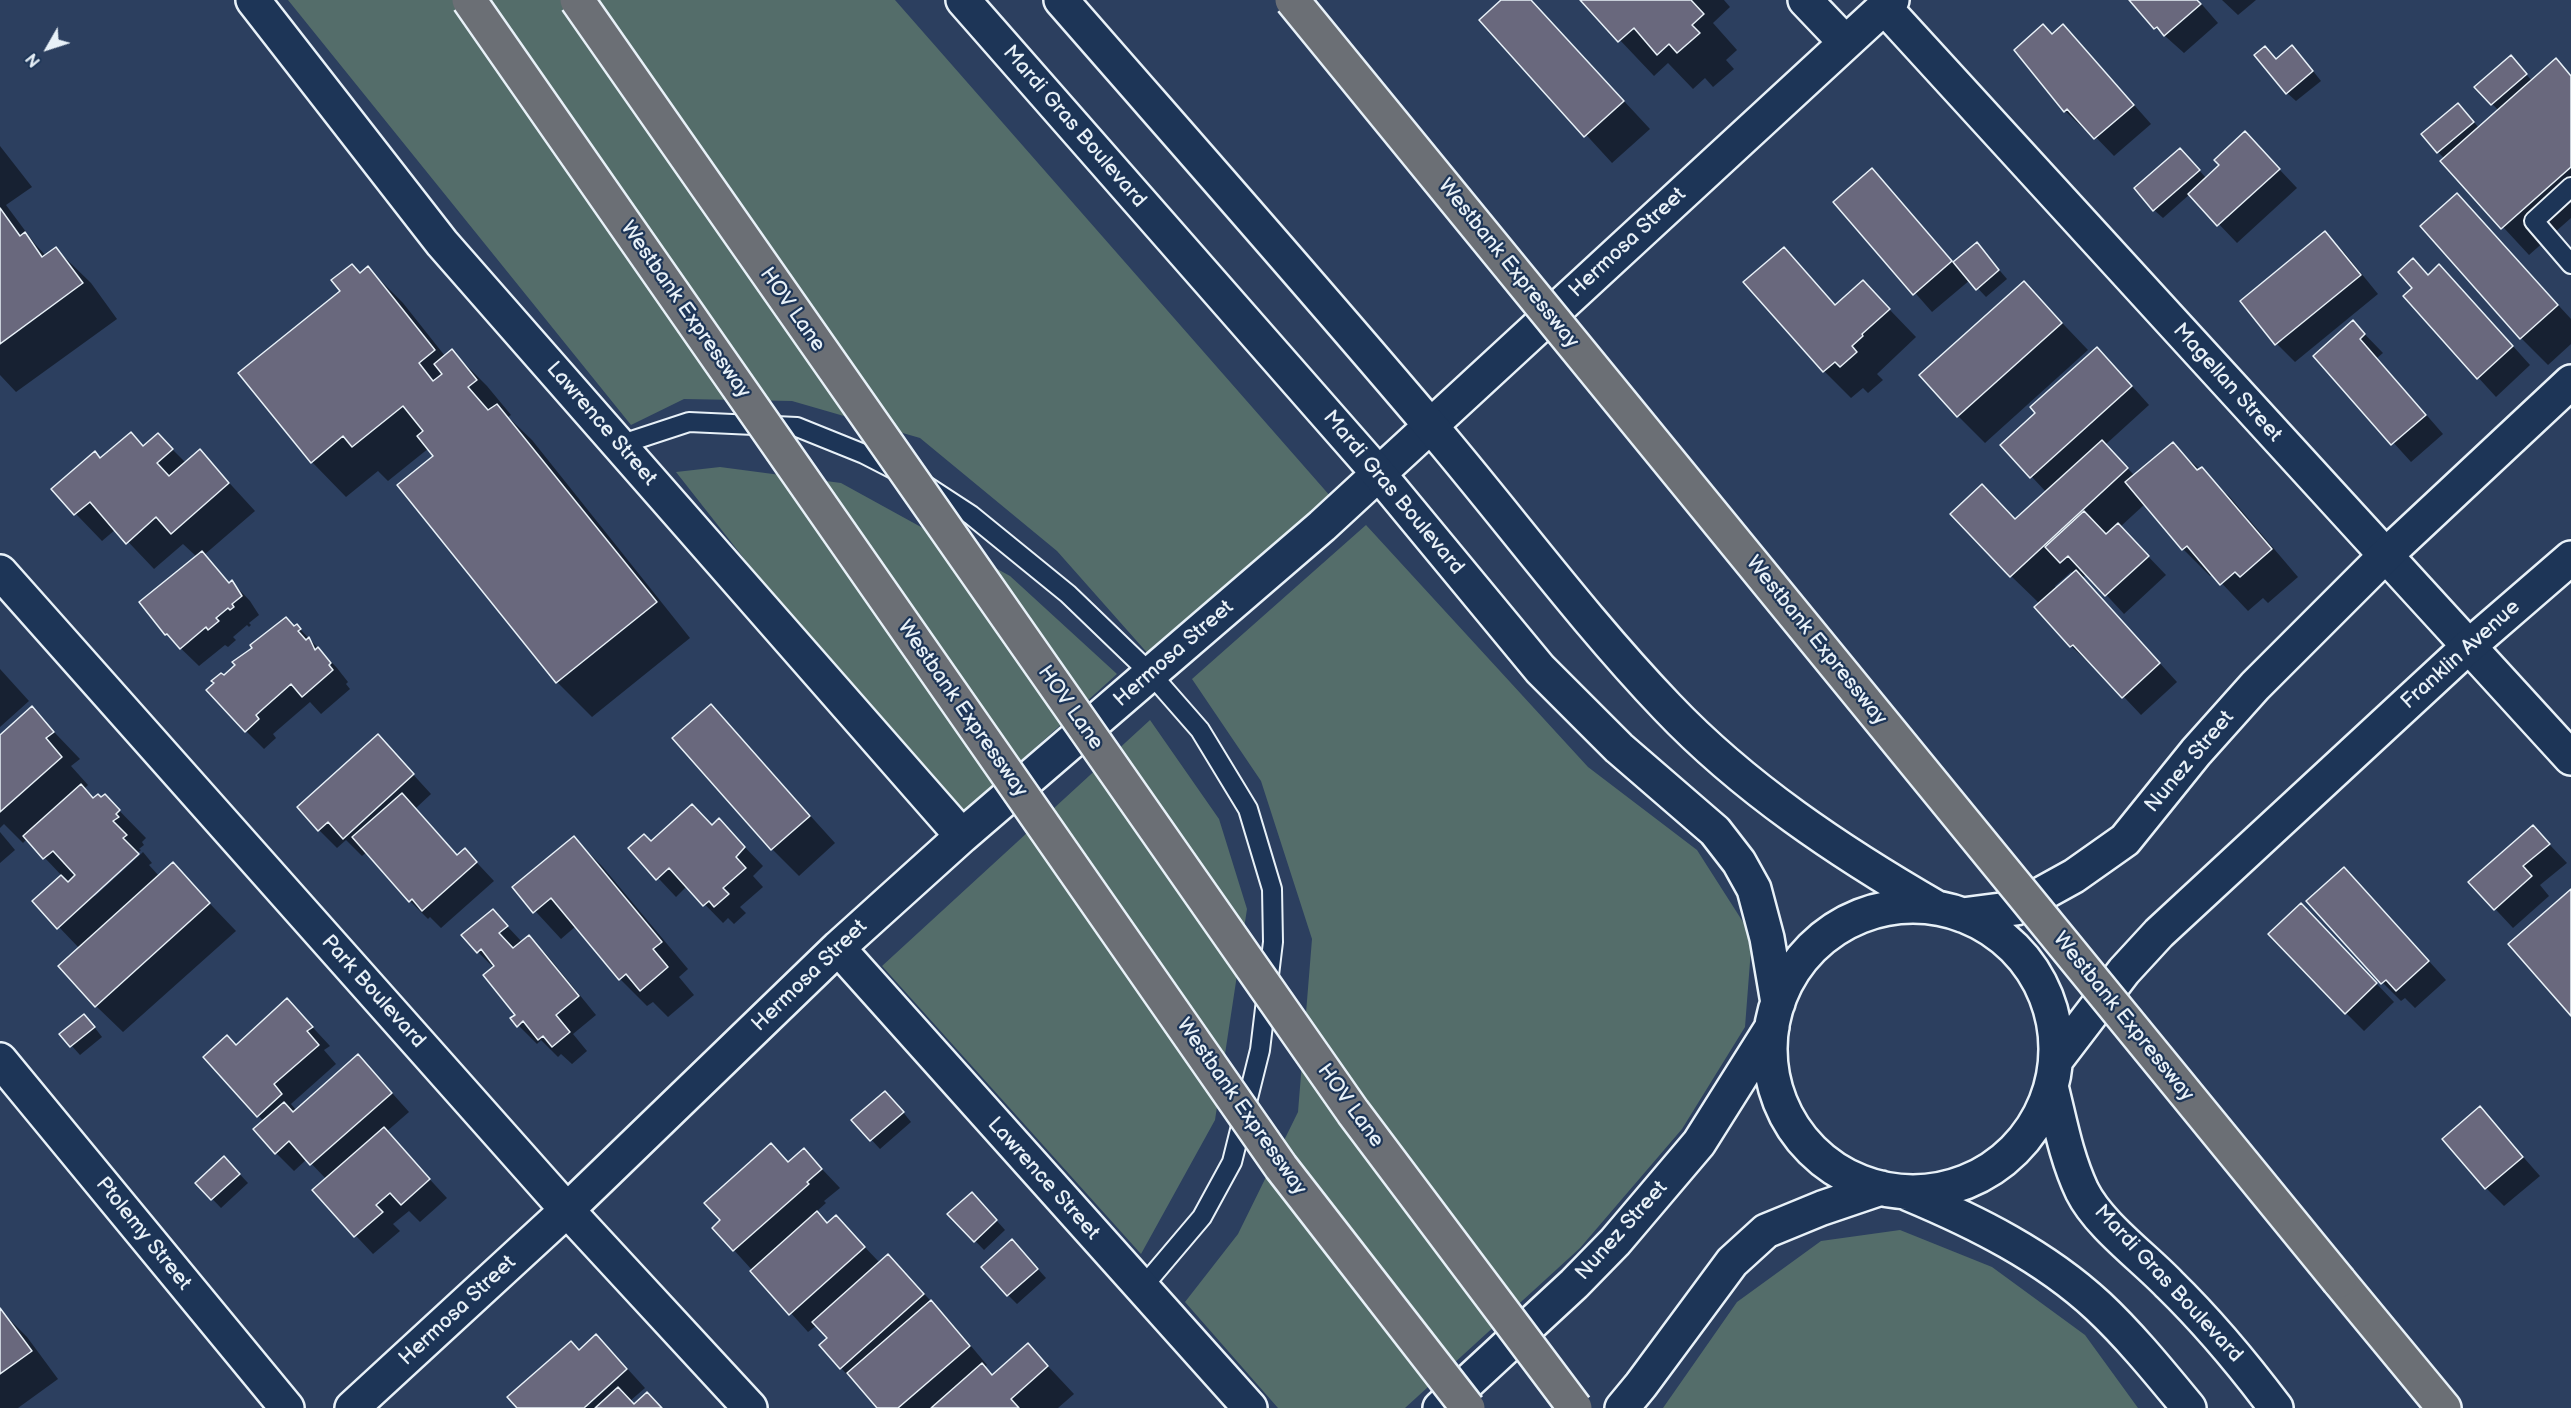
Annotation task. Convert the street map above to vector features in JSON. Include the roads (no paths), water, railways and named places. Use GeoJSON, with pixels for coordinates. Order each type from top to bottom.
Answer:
{"type":"FeatureCollection","features":[{"type":"Feature","properties":{"kind":"highway","name":"Westbank Expressway"},"geometry":{"type":"LineString","coordinates":[[469,0],[1281,1167],[1468,1408]]}},
{"type":"Feature","properties":{"kind":"highway","name":"HOV Lane"},"geometry":{"type":"LineString","coordinates":[[577,0],[1353,1112],[1575,1408]]}},
{"type":"Feature","properties":{"kind":"highway","name":"Westbank Expressway"},"geometry":{"type":"LineString","coordinates":[[1292,0],[2444,1408]]}},
{"type":"Feature","properties":{"kind":"street","name":"Lawrence Street"},"geometry":{"type":"LineString","coordinates":[[253,0],[442,243],[962,836]]}},
{"type":"Feature","properties":{"kind":"street","name":"Mardi Gras Boulevard"},"geometry":{"type":"LineString","coordinates":[[963,0],[1378,473],[1540,669],[1619,748],[1715,831],[1739,862],[1754,889],[1767,938],[1775,1015],[1773,1075],[1779,1098],[1803,1140],[1838,1171],[1859,1182],[1893,1190]]}},
{"type":"Feature","properties":{"kind":"street"},"geometry":{"type":"LineString","coordinates":[[1061,0],[1430,426],[1562,588],[1668,708],[1745,778],[1809,827],[1857,861],[1950,912]]}},
{"type":"Feature","properties":{"kind":"street"},"geometry":{"type":"LineString","coordinates":[[1805,0],[1845,42]]}},
{"type":"Feature","properties":{"kind":"street","name":"Hermosa Street"},"geometry":{"type":"LineString","coordinates":[[352,1408],[567,1210],[838,948],[962,836],[1322,526],[1888,3]]}},
{"type":"Feature","properties":{"kind":"street","name":"Magellan Street"},"geometry":{"type":"LineString","coordinates":[[1888,3],[2385,556],[2521,701],[2571,758]]}},
{"type":"Feature","properties":{"kind":"street"},"geometry":{"type":"LineString","coordinates":[[2385,556],[2571,382]]}},
{"type":"Feature","properties":{"kind":"street","name":"Nunez Street"},"geometry":{"type":"LineString","coordinates":[[1440,1408],[1574,1284],[1615,1242],[1700,1143],[1775,1015],[1787,982],[1800,961],[1817,944],[1835,929],[1859,917],[1884,909],[1910,906],[1950,912],[2016,908],[2074,876],[2125,840],[2196,752],[2255,686],[2385,556]]}},
{"type":"Feature","properties":{"kind":"street","name":"Franklin Avenue"},"geometry":{"type":"LineString","coordinates":[[2054,1073],[2124,971],[2159,933],[2468,647],[2571,558]]}},
{"type":"Feature","properties":{"kind":"street","name":"Park Boulevard"},"geometry":{"type":"LineString","coordinates":[[0,572],[567,1210],[750,1408]]}},
{"type":"Feature","properties":{"kind":"street","name":"Mardi Gras Boulevard"},"geometry":{"type":"LineString","coordinates":[[1950,912],[1986,926],[2007,942],[2025,961],[2040,983],[2052,1016],[2055,1033],[2054,1073],[2066,1151],[2083,1192],[2105,1222],[2196,1311],[2247,1370],[2276,1408]]}},
{"type":"Feature","properties":{"kind":"street","name":"Lawrence Street"},"geometry":{"type":"LineString","coordinates":[[838,948],[1250,1408]]}},
{"type":"Feature","properties":{"kind":"street","name":"Ptolemy Street"},"geometry":{"type":"LineString","coordinates":[[0,1060],[287,1408]]}},
{"type":"Feature","properties":{"kind":"street"},"geometry":{"type":"LineString","coordinates":[[1622,1408],[1648,1377],[1732,1262],[1766,1231],[1822,1208],[1893,1190],[1929,1191],[1951,1187],[1994,1168],[2012,1153],[2029,1133],[2043,1110],[2054,1073]]}},
{"type":"Feature","properties":{"kind":"street"},"geometry":{"type":"LineString","coordinates":[[1893,1190],[1971,1220],[2036,1259],[2096,1305],[2142,1351],[2189,1408]]}},
{"type":"Feature","properties":{"kind":"lane"},"geometry":{"type":"LineString","coordinates":[[2571,188],[2534,221],[2571,264]]}},
{"type":"Feature","properties":{"kind":"lane"},"geometry":{"type":"LineString","coordinates":[[619,445],[689,422],[797,427],[864,454],[926,485],[971,515],[1068,594],[1151,674],[1200,730],[1248,809],[1272,889],[1273,942],[1260,1050],[1232,1162],[1202,1217],[1141,1288]]}}]}
